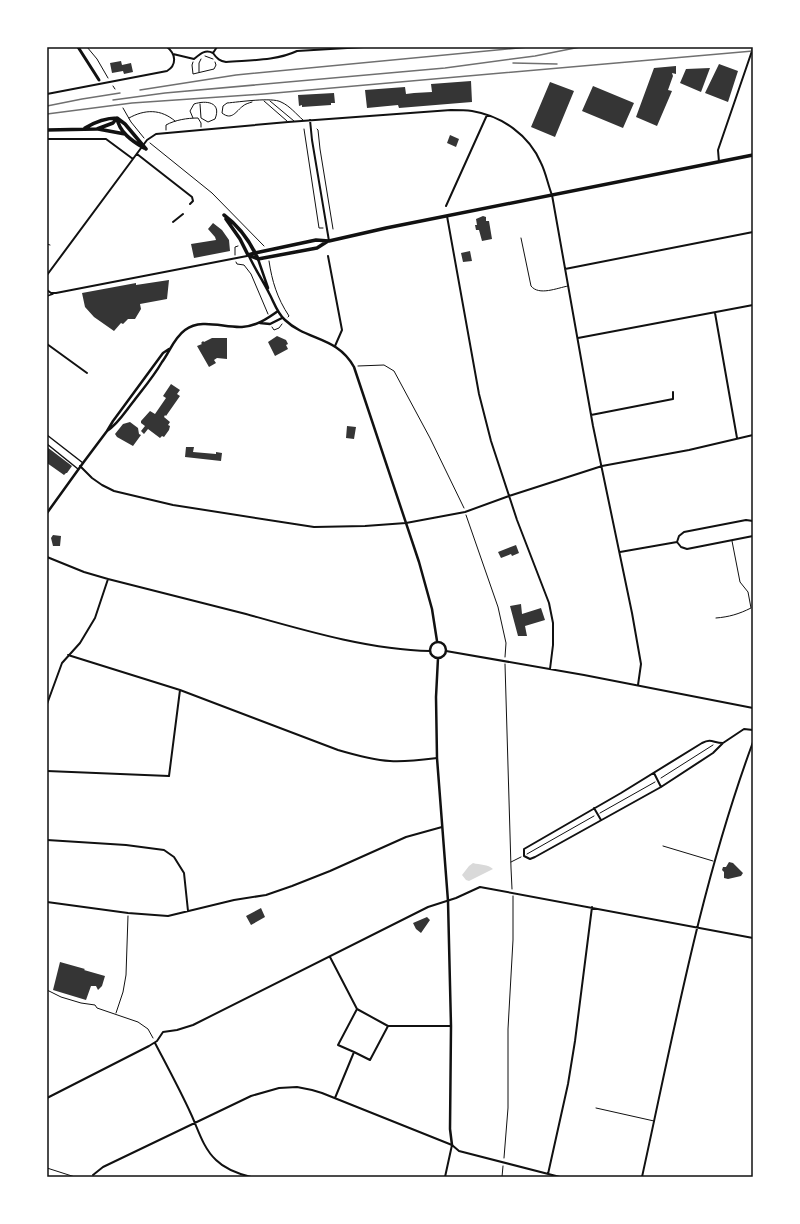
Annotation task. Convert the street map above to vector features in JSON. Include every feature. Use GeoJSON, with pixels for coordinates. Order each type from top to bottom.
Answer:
{"type":"FeatureCollection","features":[{"type":"Feature","properties":{"kind":"main road"},"geometry":{"type":"LineString","coordinates":[[78,47],[99,80]]}},
{"type":"Feature","properties":{"kind":"main road"},"geometry":{"type":"LineString","coordinates":[[85,128],[108,118],[117,118],[125,124],[146,149],[126,134],[119,125],[117,118]]}},
{"type":"Feature","properties":{"kind":"main road"},"geometry":{"type":"LineString","coordinates":[[47,130],[85,128],[92,130],[111,124],[117,118]]}},
{"type":"Feature","properties":{"kind":"main road"},"geometry":{"type":"LineString","coordinates":[[97,129],[126,134]]}},
{"type":"Feature","properties":{"kind":"main road"},"geometry":{"type":"LineString","coordinates":[[248,255],[316,240],[329,241],[753,155]]}},
{"type":"Feature","properties":{"kind":"main road"},"geometry":{"type":"LineString","coordinates":[[258,259],[241,230],[224,215],[240,239],[248,255],[258,259],[317,248],[329,241]]}},
{"type":"Feature","properties":{"kind":"street"},"geometry":{"type":"LineString","coordinates":[[167,47],[174,54],[194,59],[209,51],[213,53],[220,61],[226,62],[265,59],[290,54],[297,51],[364,47]]}},
{"type":"Feature","properties":{"kind":"street"},"geometry":{"type":"LineString","coordinates":[[213,53],[217,47]]}},
{"type":"Feature","properties":{"kind":"street"},"geometry":{"type":"LineString","coordinates":[[719,162],[718,150],[753,48]]}},
{"type":"Feature","properties":{"kind":"street"},"geometry":{"type":"LineString","coordinates":[[47,94],[163,72],[172,67],[174,54]]}},
{"type":"Feature","properties":{"kind":"street"},"geometry":{"type":"LineString","coordinates":[[47,275],[148,139],[154,135],[294,121],[450,110],[472,111],[487,115],[508,124],[520,133],[528,142],[542,163],[552,195],[591,415],[620,552],[641,664],[638,685]]}},
{"type":"Feature","properties":{"kind":"street"},"geometry":{"type":"LineString","coordinates":[[446,206],[487,115]]}},
{"type":"Feature","properties":{"kind":"street"},"geometry":{"type":"LineString","coordinates":[[310,120],[313,147],[329,241]]}},
{"type":"Feature","properties":{"kind":"street"},"geometry":{"type":"LineString","coordinates":[[47,139],[106,139],[133,159]]}},
{"type":"Feature","properties":{"kind":"street"},"geometry":{"type":"LineString","coordinates":[[137,154],[192,197],[193,200],[190,204]]}},
{"type":"Feature","properties":{"kind":"street"},"geometry":{"type":"LineString","coordinates":[[173,222],[183,214]]}},
{"type":"Feature","properties":{"kind":"street"},"geometry":{"type":"LineString","coordinates":[[447,216],[480,394],[495,457],[549,603],[553,623],[553,645],[550,669]]}},
{"type":"Feature","properties":{"kind":"street"},"geometry":{"type":"LineString","coordinates":[[565,269],[753,232]]}},
{"type":"Feature","properties":{"kind":"street"},"geometry":{"type":"LineString","coordinates":[[47,296],[248,255],[282,318],[302,331],[335,346],[348,357],[354,367],[429,595],[437,641]]}},
{"type":"Feature","properties":{"kind":"street"},"geometry":{"type":"LineString","coordinates":[[328,256],[342,330],[335,346]]}},
{"type":"Feature","properties":{"kind":"street"},"geometry":{"type":"LineString","coordinates":[[258,259],[269,293]]}},
{"type":"Feature","properties":{"kind":"street"},"geometry":{"type":"LineString","coordinates":[[47,290],[52,293],[56,293]]}},
{"type":"Feature","properties":{"kind":"street"},"geometry":{"type":"LineString","coordinates":[[578,338],[753,305]]}},
{"type":"Feature","properties":{"kind":"street"},"geometry":{"type":"LineString","coordinates":[[107,431],[115,425],[148,382],[169,349],[184,331],[192,327],[212,324],[241,327],[249,326],[269,318],[278,311]]}},
{"type":"Feature","properties":{"kind":"street"},"geometry":{"type":"LineString","coordinates":[[715,312],[737,438]]}},
{"type":"Feature","properties":{"kind":"street"},"geometry":{"type":"LineString","coordinates":[[259,323],[270,324],[282,318]]}},
{"type":"Feature","properties":{"kind":"street"},"geometry":{"type":"LineString","coordinates":[[47,344],[87,373]]}},
{"type":"Feature","properties":{"kind":"street"},"geometry":{"type":"LineString","coordinates":[[47,513],[163,353],[169,349]]}},
{"type":"Feature","properties":{"kind":"street"},"geometry":{"type":"LineString","coordinates":[[591,415],[673,399],[673,392]]}},
{"type":"Feature","properties":{"kind":"street"},"geometry":{"type":"LineString","coordinates":[[47,435],[83,463]]}},
{"type":"Feature","properties":{"kind":"street"},"geometry":{"type":"LineString","coordinates":[[47,444],[92,478],[114,491],[173,505],[314,528],[406,523],[465,512],[602,466],[689,450],[753,435]]}},
{"type":"Feature","properties":{"kind":"street"},"geometry":{"type":"LineString","coordinates":[[677,542],[679,536],[684,532],[746,520],[753,521]]}},
{"type":"Feature","properties":{"kind":"street"},"geometry":{"type":"LineString","coordinates":[[677,542],[681,547],[687,549],[753,536]]}},
{"type":"Feature","properties":{"kind":"street"},"geometry":{"type":"LineString","coordinates":[[620,552],[677,542]]}},
{"type":"Feature","properties":{"kind":"street"},"geometry":{"type":"LineString","coordinates":[[47,556],[84,572],[108,579],[306,631],[361,642],[411,650],[430,651]]}},
{"type":"Feature","properties":{"kind":"street"},"geometry":{"type":"LineString","coordinates":[[47,704],[59,669],[68,655],[80,643],[98,612],[108,579]]}},
{"type":"Feature","properties":{"kind":"street"},"geometry":{"type":"LineString","coordinates":[[437,641],[431,645],[430,651],[432,656],[438,658],[443,656],[446,652]]}},
{"type":"Feature","properties":{"kind":"street"},"geometry":{"type":"LineString","coordinates":[[437,641],[444,644],[446,652]]}},
{"type":"Feature","properties":{"kind":"street"},"geometry":{"type":"LineString","coordinates":[[446,652],[638,685],[753,708]]}},
{"type":"Feature","properties":{"kind":"street"},"geometry":{"type":"LineString","coordinates":[[68,655],[180,690],[314,742],[361,756],[400,762],[437,758]]}},
{"type":"Feature","properties":{"kind":"street"},"geometry":{"type":"LineString","coordinates":[[438,658],[436,697],[437,758],[448,902],[451,1026],[450,1129],[452,1145],[445,1177]]}},
{"type":"Feature","properties":{"kind":"street"},"geometry":{"type":"LineString","coordinates":[[47,771],[169,776],[180,690]]}},
{"type":"Feature","properties":{"kind":"street"},"geometry":{"type":"LineString","coordinates":[[723,744],[708,740],[524,849],[524,856],[530,859],[535,857],[661,787],[713,753],[744,729],[753,730]]}},
{"type":"Feature","properties":{"kind":"street"},"geometry":{"type":"LineString","coordinates":[[642,1177],[696,928],[714,862],[740,778],[753,742]]}},
{"type":"Feature","properties":{"kind":"street"},"geometry":{"type":"LineString","coordinates":[[654,773],[661,787]]}},
{"type":"Feature","properties":{"kind":"street"},"geometry":{"type":"LineString","coordinates":[[594,808],[601,820]]}},
{"type":"Feature","properties":{"kind":"street"},"geometry":{"type":"LineString","coordinates":[[47,902],[128,913],[168,916],[234,900],[266,895],[330,871],[406,836],[442,827]]}},
{"type":"Feature","properties":{"kind":"street"},"geometry":{"type":"LineString","coordinates":[[47,840],[126,845],[164,850],[174,857],[184,873],[188,911]]}},
{"type":"Feature","properties":{"kind":"street"},"geometry":{"type":"LineString","coordinates":[[47,1098],[155,1042],[163,1032],[178,1030],[193,1025],[428,907],[448,902],[480,887],[753,938]]}},
{"type":"Feature","properties":{"kind":"street"},"geometry":{"type":"LineString","coordinates":[[548,1174],[568,1084],[592,907]]}},
{"type":"Feature","properties":{"kind":"street"},"geometry":{"type":"LineString","coordinates":[[330,957],[356,1009],[388,1026],[451,1026]]}},
{"type":"Feature","properties":{"kind":"street"},"geometry":{"type":"LineString","coordinates":[[356,1009],[338,1044],[370,1060],[388,1026]]}},
{"type":"Feature","properties":{"kind":"street"},"geometry":{"type":"LineString","coordinates":[[155,1042],[208,1151],[216,1160],[236,1172],[251,1177]]}},
{"type":"Feature","properties":{"kind":"street"},"geometry":{"type":"LineString","coordinates":[[335,1098],[354,1052]]}},
{"type":"Feature","properties":{"kind":"street"},"geometry":{"type":"LineString","coordinates":[[93,1175],[103,1167],[251,1096],[270,1090],[302,1088],[335,1098],[452,1145],[459,1151],[558,1177]]}},
{"type":"Feature","properties":{"kind":"lane"},"geometry":{"type":"LineString","coordinates":[[270,100],[294,121]]}},
{"type":"Feature","properties":{"kind":"lane"},"geometry":{"type":"LineString","coordinates":[[252,102],[244,105],[232,116],[227,116],[222,113],[222,108],[225,104],[270,100],[282,102],[304,121]]}},
{"type":"Feature","properties":{"kind":"lane"},"geometry":{"type":"LineString","coordinates":[[263,101],[288,122]]}},
{"type":"Feature","properties":{"kind":"lane"},"geometry":{"type":"LineString","coordinates":[[521,238],[531,286],[534,289],[541,291],[568,286]]}},
{"type":"Feature","properties":{"kind":"lane"},"geometry":{"type":"LineString","coordinates":[[716,618],[740,614],[751,608],[748,592],[740,582],[732,540]]}},
{"type":"Feature","properties":{"kind":"lane"},"geometry":{"type":"LineString","coordinates":[[663,846],[714,862]]}},
{"type":"Feature","properties":{"kind":"lane"},"geometry":{"type":"LineString","coordinates":[[596,1108],[654,1121]]}},
{"type":"Feature","properties":{"kind":"path"},"geometry":{"type":"LineString","coordinates":[[87,47],[97,59],[109,79]]}},
{"type":"Feature","properties":{"kind":"path"},"geometry":{"type":"LineString","coordinates":[[194,59],[192,65],[193,74],[214,69],[216,63],[209,57],[204,56],[199,62],[199,72]]}},
{"type":"Feature","properties":{"kind":"path"},"geometry":{"type":"LineString","coordinates":[[113,86],[114,90]]}},
{"type":"Feature","properties":{"kind":"path"},"geometry":{"type":"LineString","coordinates":[[193,118],[190,111],[194,104],[208,102],[214,104],[216,107],[217,115],[215,119],[210,122],[203,120],[200,116],[200,104]]}},
{"type":"Feature","properties":{"kind":"path"},"geometry":{"type":"LineString","coordinates":[[123,108],[128,118],[141,135],[216,197],[260,240],[266,250]]}},
{"type":"Feature","properties":{"kind":"path"},"geometry":{"type":"LineString","coordinates":[[128,118],[139,112],[153,111],[164,114],[175,121]]}},
{"type":"Feature","properties":{"kind":"path"},"geometry":{"type":"LineString","coordinates":[[167,133],[166,125],[175,121],[193,118],[198,118],[201,123],[200,130]]}},
{"type":"Feature","properties":{"kind":"path"},"geometry":{"type":"LineString","coordinates":[[317,129],[333,229]]}},
{"type":"Feature","properties":{"kind":"path"},"geometry":{"type":"LineString","coordinates":[[304,130],[319,228]]}},
{"type":"Feature","properties":{"kind":"path"},"geometry":{"type":"LineString","coordinates":[[235,247],[235,258]]}},
{"type":"Feature","properties":{"kind":"path"},"geometry":{"type":"LineString","coordinates":[[237,264],[244,265],[251,274],[269,318]]}},
{"type":"Feature","properties":{"kind":"path"},"geometry":{"type":"LineString","coordinates":[[270,266],[273,284],[278,298],[289,316]]}},
{"type":"Feature","properties":{"kind":"path"},"geometry":{"type":"LineString","coordinates":[[274,330],[279,328]]}},
{"type":"Feature","properties":{"kind":"path"},"geometry":{"type":"LineString","coordinates":[[354,367],[384,366],[394,371],[416,410],[441,458],[465,512],[498,607],[506,643],[504,661],[510,868],[513,892],[513,940],[508,1029],[508,1108],[502,1177]]}},
{"type":"Feature","properties":{"kind":"path"},"geometry":{"type":"LineString","coordinates":[[511,862],[658,780],[716,743]]}},
{"type":"Feature","properties":{"kind":"path"},"geometry":{"type":"LineString","coordinates":[[115,1014],[123,992],[126,976],[128,913]]}},
{"type":"Feature","properties":{"kind":"path"},"geometry":{"type":"LineString","coordinates":[[47,990],[61,997],[81,1003],[95,1005],[97,1008],[142,1024],[148,1029],[155,1042]]}},
{"type":"Feature","properties":{"kind":"path"},"geometry":{"type":"LineString","coordinates":[[47,1168],[75,1177]]}},
{"type":"Feature","properties":{"kind":"shaded area"},"geometry":{"type":"Polygon","coordinates":[[[473,863],[486,865],[493,869],[469,881],[462,875],[473,863]]]}},
{"type":"Feature","properties":{"kind":"building"},"geometry":{"type":"Polygon","coordinates":[[[121,61],[122,65],[131,63],[133,72],[124,74],[123,71],[112,73],[110,63],[121,61]]]}},
{"type":"Feature","properties":{"kind":"building"},"geometry":{"type":"Polygon","coordinates":[[[719,64],[738,71],[728,102],[705,93],[719,64]]]}},
{"type":"Feature","properties":{"kind":"building"},"geometry":{"type":"Polygon","coordinates":[[[676,66],[676,74],[672,73],[673,76],[668,90],[672,91],[657,126],[636,117],[654,68],[676,66]]]}},
{"type":"Feature","properties":{"kind":"building"},"geometry":{"type":"Polygon","coordinates":[[[710,68],[701,92],[680,83],[686,69],[710,68]]]}},
{"type":"Feature","properties":{"kind":"building"},"geometry":{"type":"Polygon","coordinates":[[[471,81],[472,102],[399,108],[398,105],[367,108],[365,90],[405,87],[406,94],[432,92],[431,84],[471,81]]]}},
{"type":"Feature","properties":{"kind":"building"},"geometry":{"type":"Polygon","coordinates":[[[550,82],[574,91],[555,137],[531,127],[550,82]]]}},
{"type":"Feature","properties":{"kind":"building"},"geometry":{"type":"Polygon","coordinates":[[[593,86],[634,103],[623,128],[582,111],[593,86]]]}},
{"type":"Feature","properties":{"kind":"building"},"geometry":{"type":"Polygon","coordinates":[[[334,93],[335,103],[331,103],[331,105],[299,106],[298,95],[334,93]]]}},
{"type":"Feature","properties":{"kind":"building"},"geometry":{"type":"Polygon","coordinates":[[[450,135],[459,139],[456,147],[447,143],[450,135]]]}},
{"type":"Feature","properties":{"kind":"building"},"geometry":{"type":"Polygon","coordinates":[[[483,216],[486,217],[486,221],[489,221],[492,239],[482,241],[479,230],[476,230],[475,225],[477,225],[476,219],[483,216]]]}},
{"type":"Feature","properties":{"kind":"building"},"geometry":{"type":"Polygon","coordinates":[[[213,223],[222,230],[229,240],[230,251],[194,258],[191,244],[216,240],[208,229],[213,223]]]}},
{"type":"Feature","properties":{"kind":"building"},"geometry":{"type":"Polygon","coordinates":[[[470,251],[472,261],[463,262],[461,253],[470,251]]]}},
{"type":"Feature","properties":{"kind":"building"},"geometry":{"type":"Polygon","coordinates":[[[169,280],[167,299],[140,304],[141,309],[135,319],[128,319],[123,324],[121,323],[114,331],[94,317],[85,307],[82,293],[136,283],[136,285],[169,280]]]}},
{"type":"Feature","properties":{"kind":"building"},"geometry":{"type":"Polygon","coordinates":[[[277,336],[286,340],[288,349],[275,356],[268,342],[277,336]]]}},
{"type":"Feature","properties":{"kind":"building"},"geometry":{"type":"Polygon","coordinates":[[[212,338],[227,338],[227,359],[217,358],[214,360],[216,363],[209,367],[197,346],[202,344],[201,343],[203,341],[204,342],[212,338]]]}},
{"type":"Feature","properties":{"kind":"building"},"geometry":{"type":"Polygon","coordinates":[[[171,384],[180,390],[177,394],[180,396],[164,417],[170,422],[168,425],[170,426],[169,430],[164,437],[162,436],[160,438],[148,429],[144,434],[141,431],[145,426],[141,423],[141,421],[150,411],[155,414],[166,398],[163,396],[171,384]]]}},
{"type":"Feature","properties":{"kind":"building"},"geometry":{"type":"Polygon","coordinates":[[[130,422],[138,428],[139,434],[141,435],[133,446],[117,437],[115,434],[123,424],[130,422]]]}},
{"type":"Feature","properties":{"kind":"building"},"geometry":{"type":"Polygon","coordinates":[[[347,426],[356,427],[354,439],[346,438],[347,426]]]}},
{"type":"Feature","properties":{"kind":"building"},"geometry":{"type":"Polygon","coordinates":[[[47,447],[72,466],[67,473],[64,475],[47,463],[47,447]]]}},
{"type":"Feature","properties":{"kind":"building"},"geometry":{"type":"Polygon","coordinates":[[[186,447],[194,447],[193,452],[216,454],[216,452],[222,453],[221,461],[185,457],[186,447]]]}},
{"type":"Feature","properties":{"kind":"building"},"geometry":{"type":"Polygon","coordinates":[[[53,535],[61,536],[60,546],[53,546],[51,538],[53,535]]]}},
{"type":"Feature","properties":{"kind":"building"},"geometry":{"type":"Polygon","coordinates":[[[516,545],[519,553],[501,558],[498,552],[516,545]]]}},
{"type":"Feature","properties":{"kind":"building"},"geometry":{"type":"Polygon","coordinates":[[[521,604],[522,614],[541,608],[545,620],[525,626],[527,636],[518,636],[510,606],[521,604]]]}},
{"type":"Feature","properties":{"kind":"building"},"geometry":{"type":"Polygon","coordinates":[[[729,862],[733,863],[743,873],[741,876],[728,879],[724,878],[724,872],[722,870],[723,867],[726,867],[729,862]]]}},
{"type":"Feature","properties":{"kind":"building"},"geometry":{"type":"Polygon","coordinates":[[[261,908],[265,917],[251,925],[246,916],[261,908]]]}},
{"type":"Feature","properties":{"kind":"building"},"geometry":{"type":"Polygon","coordinates":[[[427,917],[430,920],[421,933],[416,929],[413,923],[427,917]]]}},
{"type":"Feature","properties":{"kind":"building"},"geometry":{"type":"Polygon","coordinates":[[[60,962],[105,976],[102,986],[98,990],[96,986],[91,986],[86,1000],[53,990],[60,962]]]}},
{"type":"Feature","properties":{"kind":"railway"},"geometry":{"type":"LineString","coordinates":[[140,90],[236,75],[528,47]]}},
{"type":"Feature","properties":{"kind":"railway"},"geometry":{"type":"LineString","coordinates":[[113,100],[165,93],[445,68],[535,56],[580,47]]}},
{"type":"Feature","properties":{"kind":"railway"},"geometry":{"type":"LineString","coordinates":[[47,114],[132,103],[264,94],[753,51]]}},
{"type":"Feature","properties":{"kind":"railway"},"geometry":{"type":"LineString","coordinates":[[513,63],[557,64]]}},
{"type":"Feature","properties":{"kind":"railway"},"geometry":{"type":"LineString","coordinates":[[47,106],[120,93]]}}]}
